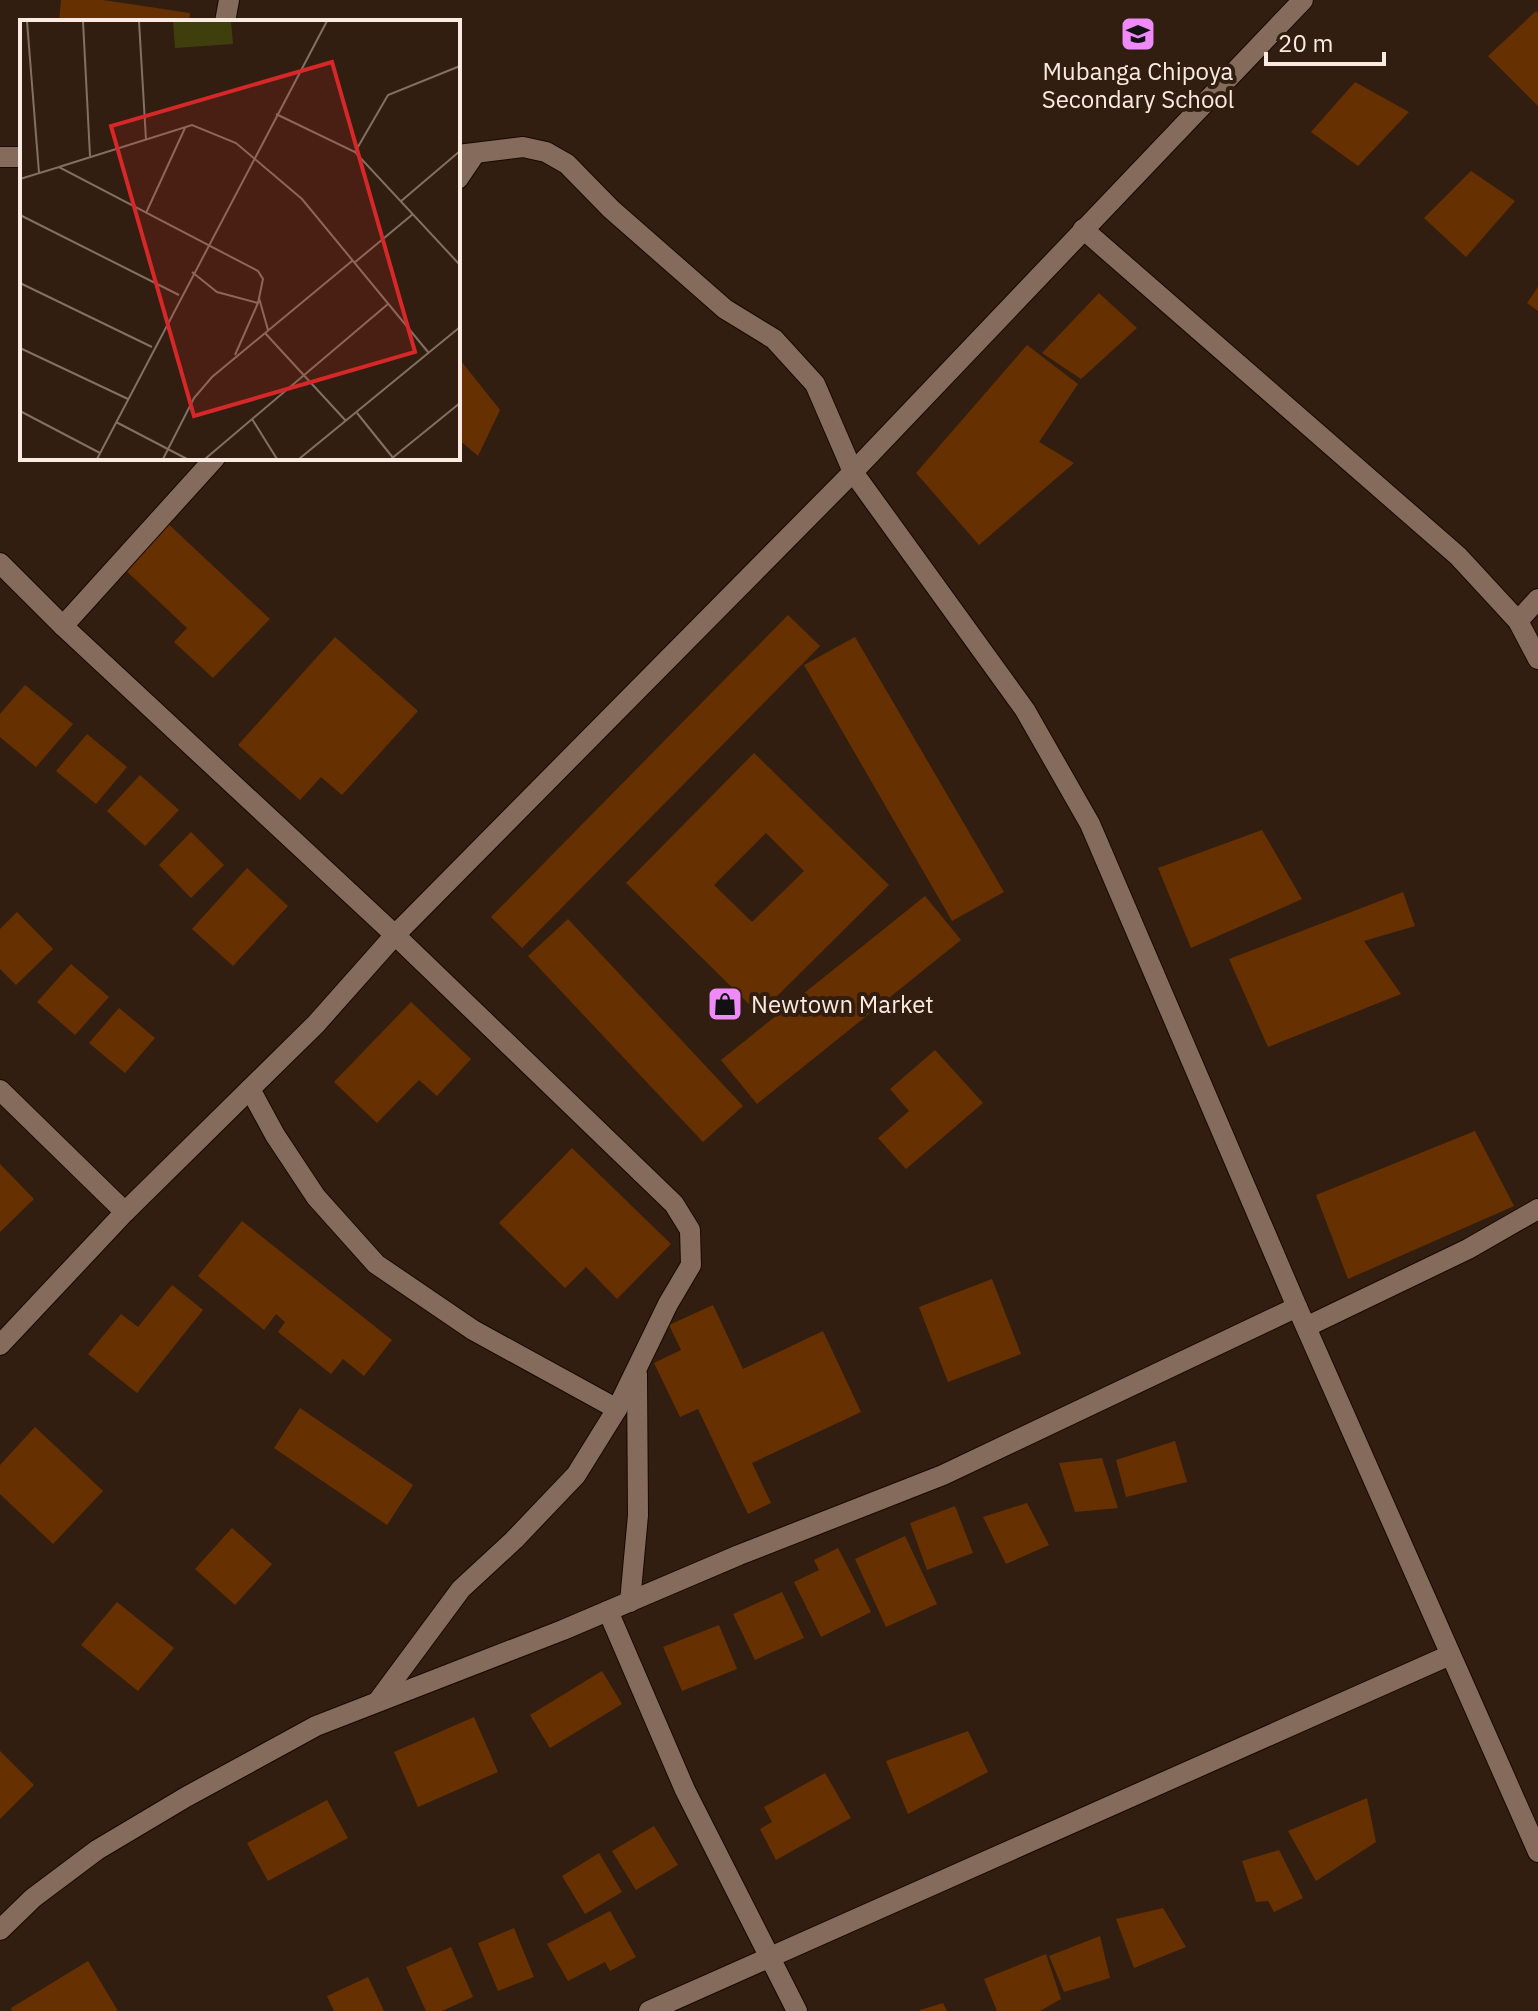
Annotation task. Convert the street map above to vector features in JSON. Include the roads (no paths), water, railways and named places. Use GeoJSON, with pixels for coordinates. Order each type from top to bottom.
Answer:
{"type":"FeatureCollection","features":[{"type":"Feature","properties":{"kind":"street"},"geometry":{"type":"LineString","coordinates":[[225,20],[229,0]]}},
{"type":"Feature","properties":{"kind":"street"},"geometry":{"type":"LineString","coordinates":[[0,1345],[125,1212],[316,1024],[395,935],[853,472],[1303,0]]}},
{"type":"Feature","properties":{"kind":"street"},"geometry":{"type":"LineString","coordinates":[[466,155],[523,147],[546,152],[567,164],[611,209],[725,309],[774,339],[815,384],[853,472],[1025,710],[1090,824],[1297,1307],[1538,1852]]}},
{"type":"Feature","properties":{"kind":"street"},"geometry":{"type":"LineString","coordinates":[[1083,229],[1458,556],[1518,621],[1538,659]]}},
{"type":"Feature","properties":{"kind":"street"},"geometry":{"type":"LineString","coordinates":[[63,626],[213,460]]}},
{"type":"Feature","properties":{"kind":"street"},"geometry":{"type":"LineString","coordinates":[[0,563],[63,626],[395,935],[674,1204],[690,1230],[691,1265],[668,1304],[617,1409],[576,1475],[514,1540],[461,1589],[378,1701]]}},
{"type":"Feature","properties":{"kind":"street"},"geometry":{"type":"LineString","coordinates":[[1518,621],[1538,599]]}},
{"type":"Feature","properties":{"kind":"street"},"geometry":{"type":"LineString","coordinates":[[250,1089],[275,1135],[316,1197],[376,1264],[473,1330],[617,1409]]}},
{"type":"Feature","properties":{"kind":"street"},"geometry":{"type":"LineString","coordinates":[[0,1090],[125,1212]]}},
{"type":"Feature","properties":{"kind":"street"},"geometry":{"type":"LineString","coordinates":[[1308,1326],[1468,1249],[1538,1209]]}},
{"type":"Feature","properties":{"kind":"street"},"geometry":{"type":"LineString","coordinates":[[0,1930],[33,1898],[97,1850],[316,1726],[943,1475],[1297,1307]]}},
{"type":"Feature","properties":{"kind":"street"},"geometry":{"type":"LineString","coordinates":[[630,1602],[638,1515],[637,1368]]}},
{"type":"Feature","properties":{"kind":"street"},"geometry":{"type":"LineString","coordinates":[[608,1611],[685,1790],[797,2011]]}},
{"type":"Feature","properties":{"kind":"street"},"geometry":{"type":"LineString","coordinates":[[649,2011],[1450,1655]]}},
{"type":"Feature","properties":{"kind":"place","name":"Mubanga Chipoya Secondary School"},"geometry":{"type":"Point","coordinates":[1138,34]}},
{"type":"Feature","properties":{"kind":"place","name":"Newtown Market"},"geometry":{"type":"Point","coordinates":[725,1004]}}]}
